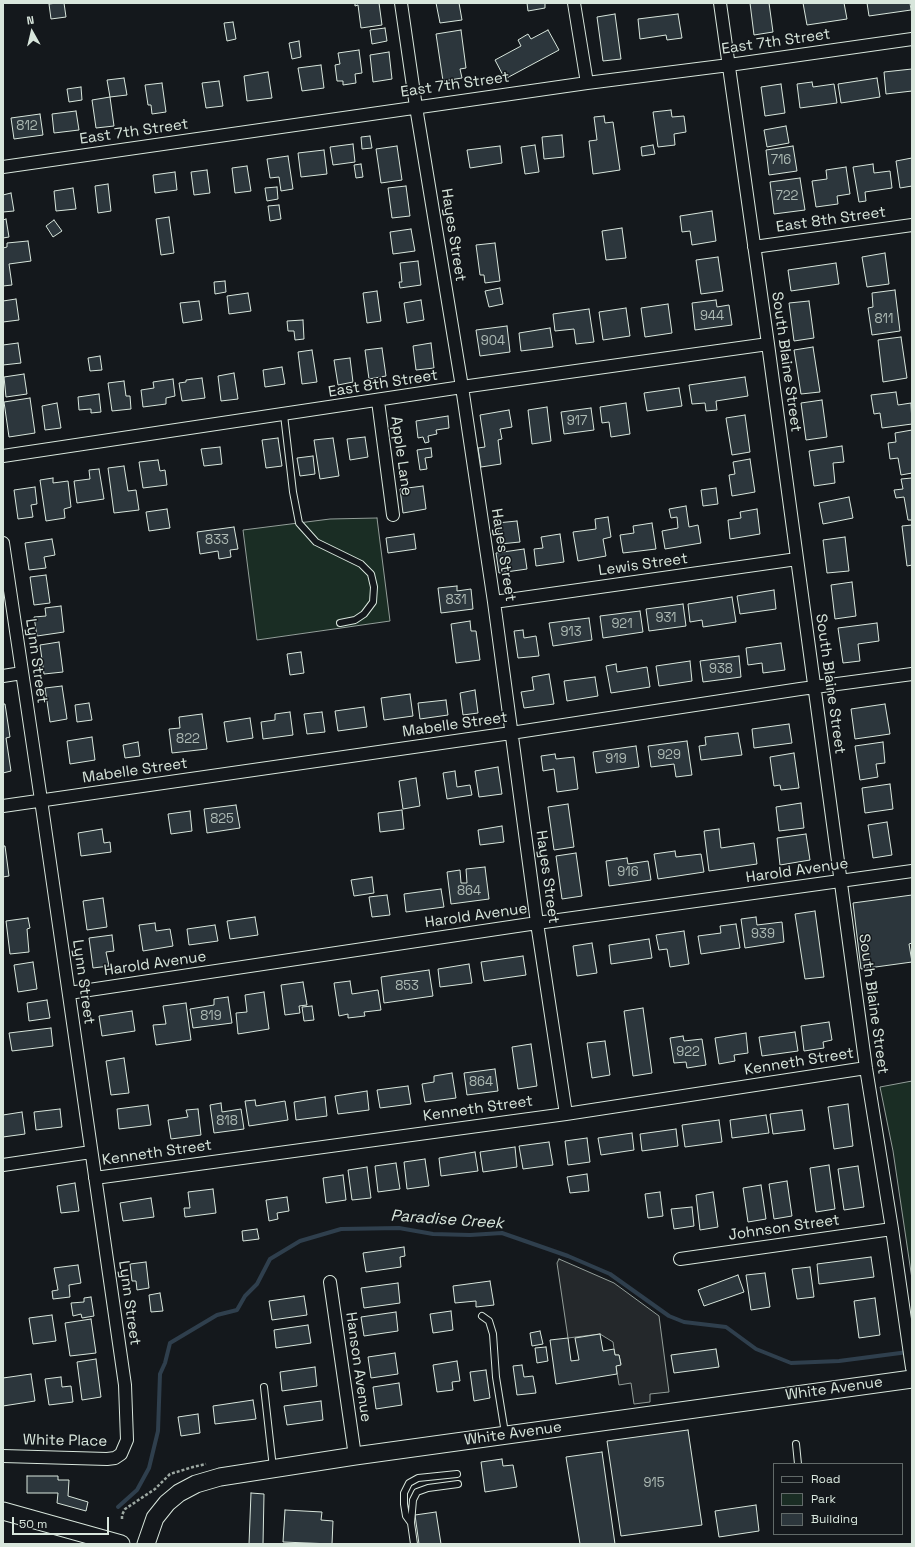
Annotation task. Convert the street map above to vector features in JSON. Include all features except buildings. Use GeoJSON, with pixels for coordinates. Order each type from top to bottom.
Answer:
{"type":"FeatureCollection","features":[{"type":"Feature","properties":{"kind":"street","name":"Hayes Street"},"geometry":{"type":"LineString","coordinates":[[401,3],[416,107],[462,387],[494,602],[537,923],[566,1114]]}},
{"type":"Feature","properties":{"kind":"street"},"geometry":{"type":"LineString","coordinates":[[574,3],[587,83]]}},
{"type":"Feature","properties":{"kind":"street","name":"South Blaine Street"},"geometry":{"type":"LineString","coordinates":[[720,3],[768,344],[866,1068],[892,1229],[912,1368]]}},
{"type":"Feature","properties":{"kind":"street","name":"East 7th Street"},"geometry":{"type":"LineString","coordinates":[[3,167],[416,107],[912,39]]}},
{"type":"Feature","properties":{"kind":"street","name":"East 8th Street"},"geometry":{"type":"LineString","coordinates":[[754,247],[912,225]]}},
{"type":"Feature","properties":{"kind":"street","name":"East 8th Street"},"geometry":{"type":"LineString","coordinates":[[3,456],[378,401],[462,387],[768,344]]}},
{"type":"Feature","properties":{"kind":"street","name":"Apple Lane"},"geometry":{"type":"LineString","coordinates":[[378,401],[393,516]]}},
{"type":"Feature","properties":{"kind":"street","name":"Lynn Street"},"geometry":{"type":"LineString","coordinates":[[3,544],[125,1385],[126,1426]]}},
{"type":"Feature","properties":{"kind":"street","name":"Lewis Street"},"geometry":{"type":"LineString","coordinates":[[494,602],[797,559]]}},
{"type":"Feature","properties":{"kind":"street"},"geometry":{"type":"LineString","coordinates":[[3,676],[22,673]]}},
{"type":"Feature","properties":{"kind":"street","name":"Mabelle Street"},"geometry":{"type":"LineString","coordinates":[[3,806],[912,674]]}},
{"type":"Feature","properties":{"kind":"street","name":"Harold Avenue"},"geometry":{"type":"LineString","coordinates":[[69,993],[537,923],[912,871]]}},
{"type":"Feature","properties":{"kind":"street","name":"Kenneth Street"},"geometry":{"type":"LineString","coordinates":[[95,1178],[566,1114],[866,1068]]}},
{"type":"Feature","properties":{"kind":"street","name":"Kenneth Street"},"geometry":{"type":"LineString","coordinates":[[3,1165],[91,1152]]}},
{"type":"Feature","properties":{"kind":"street","name":"Johnson Street"},"geometry":{"type":"LineString","coordinates":[[680,1259],[892,1229]]}},
{"type":"Feature","properties":{"kind":"street","name":"Hanson Avenue"},"geometry":{"type":"LineString","coordinates":[[330,1282],[355,1456]]}},
{"type":"Feature","properties":{"kind":"street","name":"White Avenue"},"geometry":{"type":"LineString","coordinates":[[146,1544],[155,1518],[167,1504],[179,1493],[196,1484],[210,1479],[355,1456],[912,1379]]}},
{"type":"Feature","properties":{"kind":"street","name":"White Place"},"geometry":{"type":"LineString","coordinates":[[3,1456],[114,1458],[121,1454],[127,1440],[126,1426]]}},
{"type":"Feature","properties":{"kind":"street"},"geometry":{"type":"LineString","coordinates":[[3,1511],[121,1544]]}},
{"type":"Feature","properties":{"kind":"lane"},"geometry":{"type":"LineString","coordinates":[[284,415],[293,492],[299,523],[316,542],[361,564],[371,574],[374,587],[373,602],[364,614],[355,620],[340,623]]}},
{"type":"Feature","properties":{"kind":"lane"},"geometry":{"type":"LineString","coordinates":[[482,1316],[489,1321],[493,1334],[496,1377],[506,1435]]}},
{"type":"Feature","properties":{"kind":"lane"},"geometry":{"type":"LineString","coordinates":[[264,1387],[273,1468]]}},
{"type":"Feature","properties":{"kind":"lane"},"geometry":{"type":"LineString","coordinates":[[796,1444],[798,1463]]}},
{"type":"Feature","properties":{"kind":"lane"},"geometry":{"type":"LineString","coordinates":[[411,1523],[406,1516],[404,1504],[404,1493],[408,1483],[418,1478],[457,1474]]}},
{"type":"Feature","properties":{"kind":"lane"},"geometry":{"type":"LineString","coordinates":[[414,1544],[411,1523],[413,1500],[417,1492],[428,1488],[458,1484]]}},
{"type":"Feature","properties":{"kind":"green space"},"geometry":{"type":"Polygon","coordinates":[[[377,518],[390,621],[257,640],[243,530],[330,519],[377,518]]]}},
{"type":"Feature","properties":{"kind":"green space"},"geometry":{"type":"Polygon","coordinates":[[[912,1081],[912,1279],[893,1151],[880,1087],[912,1081]]]}},
{"type":"Feature","properties":{"kind":"shaded area"},"geometry":{"type":"Polygon","coordinates":[[[559,1259],[614,1283],[659,1316],[669,1392],[650,1394],[650,1402],[634,1404],[631,1383],[619,1385],[616,1366],[621,1364],[619,1355],[615,1355],[613,1342],[600,1334],[568,1338],[557,1263],[559,1259]]]}},
{"type":"Feature","properties":{"kind":"waterway","name":"Paradise Creek"},"geometry":{"type":"LineString","coordinates":[[118,1507],[137,1490],[149,1468],[158,1431],[160,1374],[165,1363],[170,1343],[217,1315],[237,1310],[245,1296],[257,1284],[270,1259],[300,1241],[341,1229],[399,1228],[433,1234],[470,1235],[502,1233],[568,1256],[610,1274],[669,1316],[684,1322],[726,1327],[756,1349],[791,1363],[839,1361],[908,1352]]}}]}
